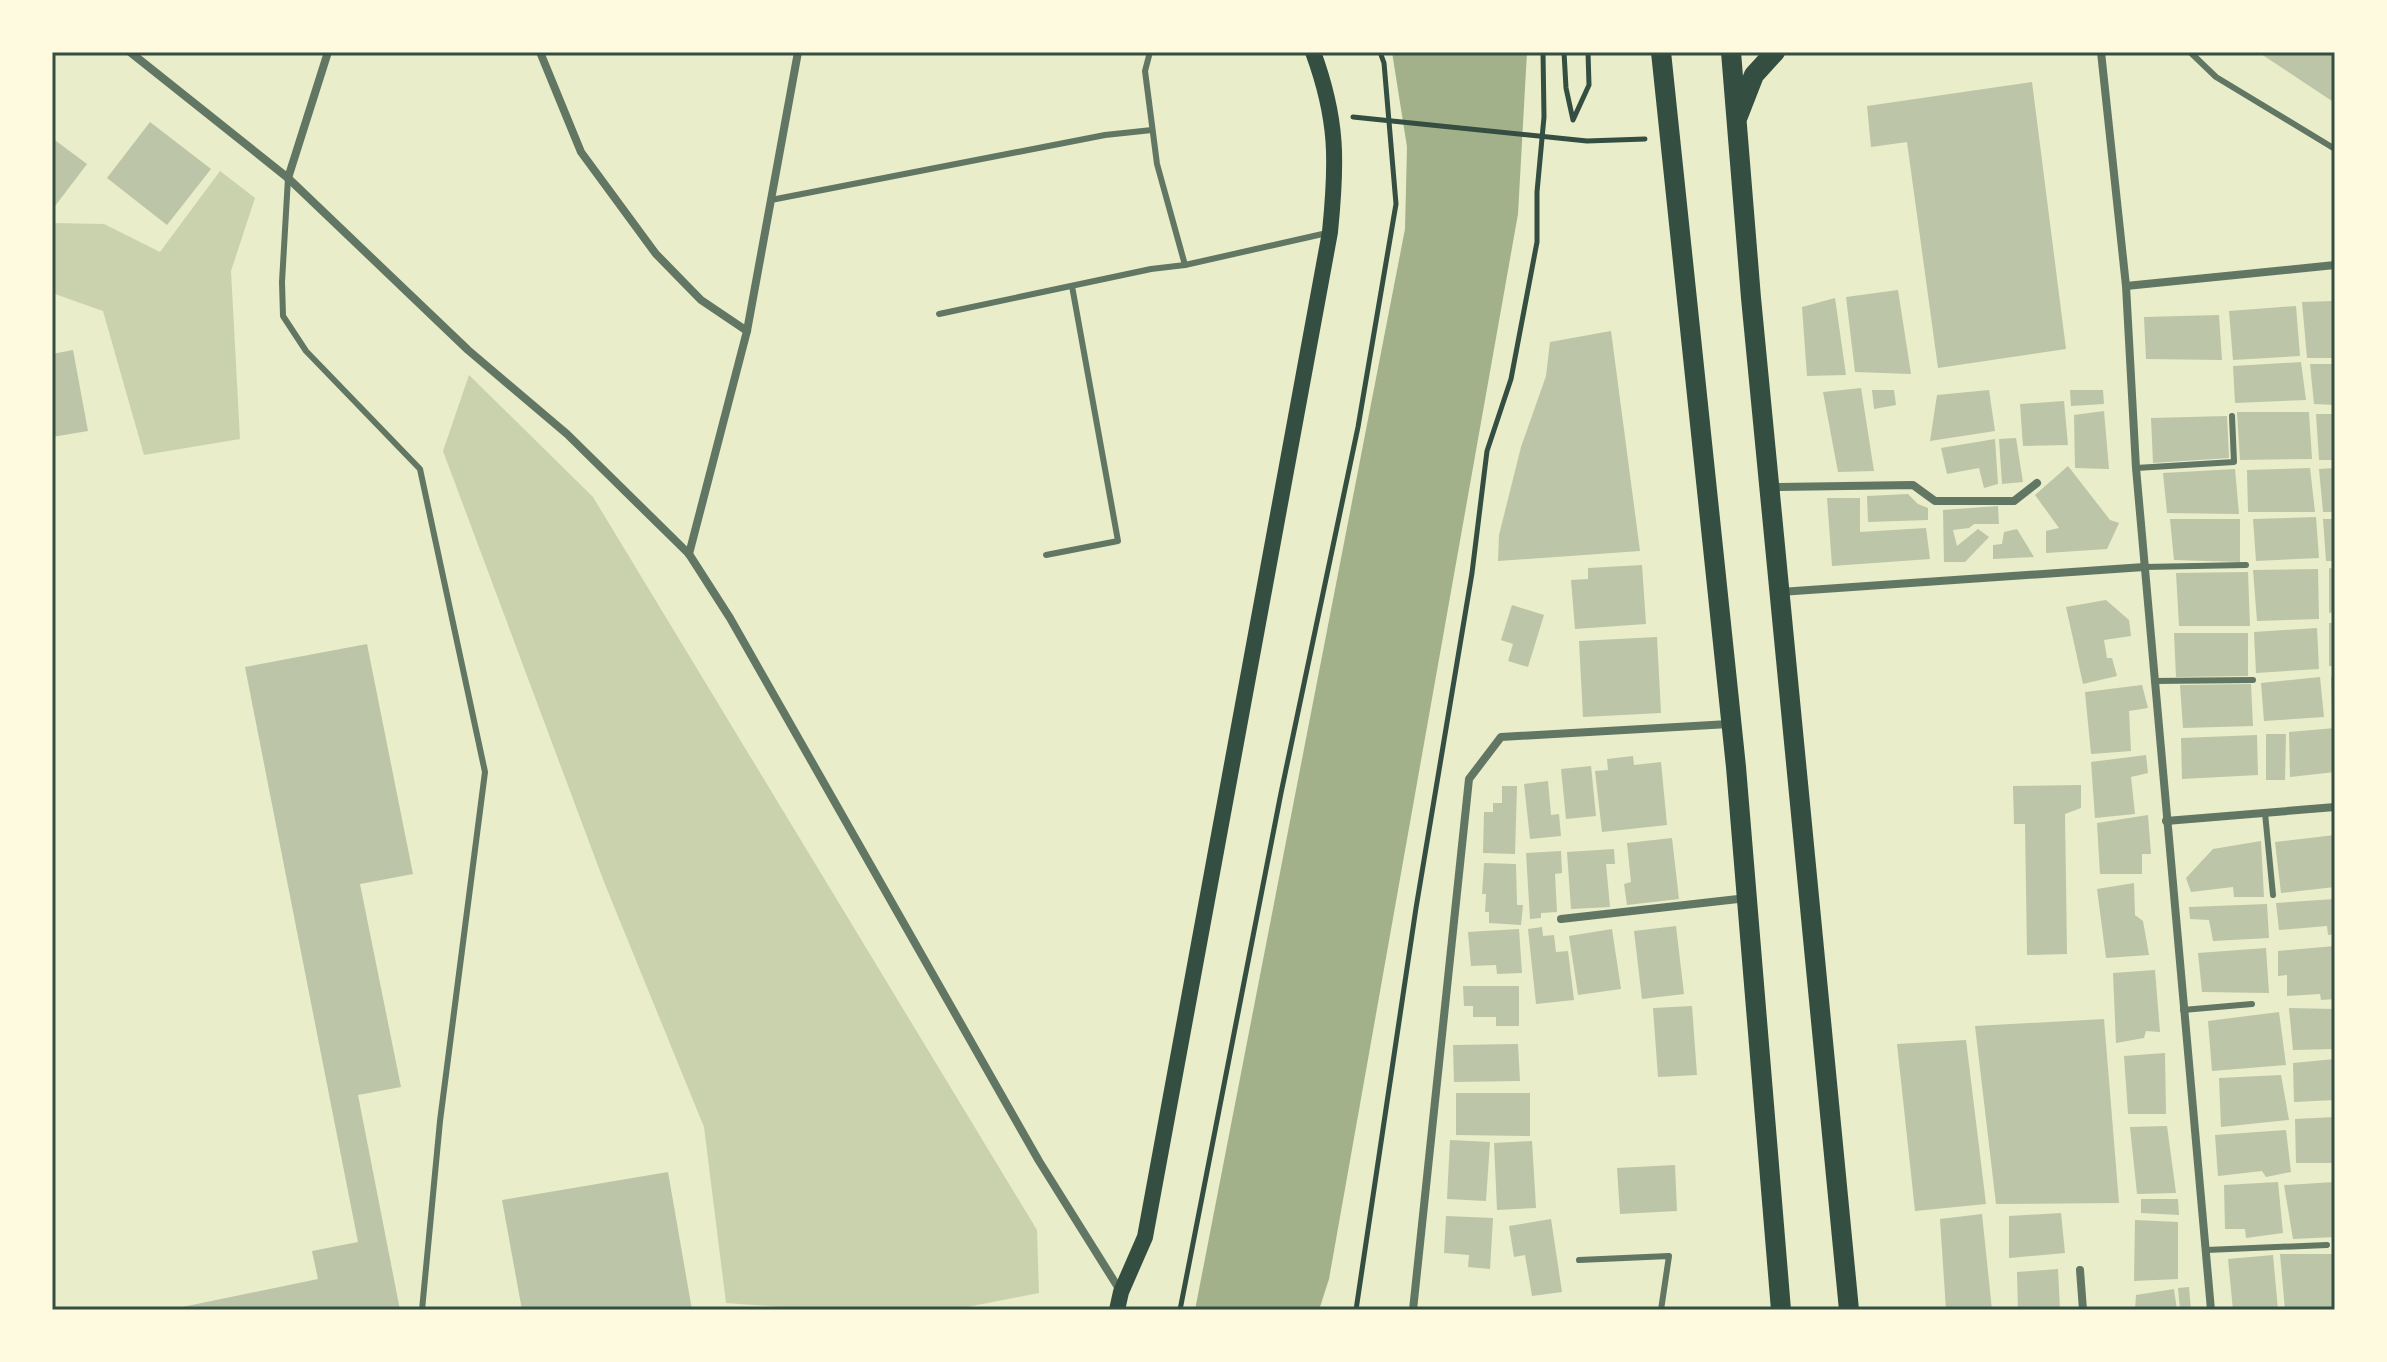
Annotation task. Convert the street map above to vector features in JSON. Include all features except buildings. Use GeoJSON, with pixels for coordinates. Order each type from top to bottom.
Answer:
{"type":"FeatureCollection","features":[{"type":"Feature","properties":{"kind":"main road"},"geometry":{"type":"LineString","coordinates":[[1117,1310],[1121,1292],[1145,1237],[1330,232],[1335,185],[1332,115],[1313,52]]}},
{"type":"Feature","properties":{"kind":"main road"},"geometry":{"type":"LineString","coordinates":[[1661,52],[1748,898],[1781,1310]]}},
{"type":"Feature","properties":{"kind":"main road"},"geometry":{"type":"LineString","coordinates":[[1731,52],[1769,487],[1849,1310]]}},
{"type":"Feature","properties":{"kind":"main road"},"geometry":{"type":"LineString","coordinates":[[1736,119],[1754,75],[1775,52]]}},
{"type":"Feature","properties":{"kind":"street"},"geometry":{"type":"LineString","coordinates":[[130,52],[288,178],[468,350],[575,442],[689,554],[730,618],[1039,1161],[1121,1292]]}},
{"type":"Feature","properties":{"kind":"street"},"geometry":{"type":"LineString","coordinates":[[288,178],[328,52]]}},
{"type":"Feature","properties":{"kind":"street"},"geometry":{"type":"LineString","coordinates":[[540,52],[581,152],[656,254],[701,300],[747,331]]}},
{"type":"Feature","properties":{"kind":"street"},"geometry":{"type":"LineString","coordinates":[[689,554],[747,331],[798,52]]}},
{"type":"Feature","properties":{"kind":"street"},"geometry":{"type":"LineString","coordinates":[[2101,52],[2126,286],[2144,567],[2211,1310]]}},
{"type":"Feature","properties":{"kind":"street"},"geometry":{"type":"LineString","coordinates":[[2126,286],[2335,265]]}},
{"type":"Feature","properties":{"kind":"street"},"geometry":{"type":"LineString","coordinates":[[1769,487],[1913,485],[1935,501],[2014,501],[2037,483]]}},
{"type":"Feature","properties":{"kind":"street"},"geometry":{"type":"LineString","coordinates":[[1780,592],[2144,567]]}},
{"type":"Feature","properties":{"kind":"street"},"geometry":{"type":"LineString","coordinates":[[1413,1308],[1469,779],[1501,737],[1731,724]]}},
{"type":"Feature","properties":{"kind":"street"},"geometry":{"type":"LineString","coordinates":[[2166,821],[2335,807]]}},
{"type":"Feature","properties":{"kind":"street"},"geometry":{"type":"LineString","coordinates":[[1561,919],[1748,898]]}},
{"type":"Feature","properties":{"kind":"street"},"geometry":{"type":"LineString","coordinates":[[2080,1270],[2083,1310]]}},
{"type":"Feature","properties":{"kind":"lane"},"geometry":{"type":"LineString","coordinates":[[1150,52],[1145,71],[1157,164],[1185,265]]}},
{"type":"Feature","properties":{"kind":"lane"},"geometry":{"type":"LineString","coordinates":[[2190,52],[2216,77],[2335,149]]}},
{"type":"Feature","properties":{"kind":"lane"},"geometry":{"type":"LineString","coordinates":[[771,200],[1090,138],[1152,130]]}},
{"type":"Feature","properties":{"kind":"lane"},"geometry":{"type":"LineString","coordinates":[[288,178],[283,316],[306,351],[420,469],[485,772],[440,1121],[422,1310]]}},
{"type":"Feature","properties":{"kind":"lane"},"geometry":{"type":"LineString","coordinates":[[939,314],[1151,269],[1185,265],[1330,232]]}},
{"type":"Feature","properties":{"kind":"lane"},"geometry":{"type":"LineString","coordinates":[[1046,555],[1118,541],[1072,286]]}},
{"type":"Feature","properties":{"kind":"lane"},"geometry":{"type":"LineString","coordinates":[[2136,468],[2234,462],[2232,416]]}},
{"type":"Feature","properties":{"kind":"lane"},"geometry":{"type":"LineString","coordinates":[[2144,567],[2246,565]]}},
{"type":"Feature","properties":{"kind":"lane"},"geometry":{"type":"LineString","coordinates":[[2154,681],[2253,680]]}},
{"type":"Feature","properties":{"kind":"lane"},"geometry":{"type":"LineString","coordinates":[[2265,813],[2273,895]]}},
{"type":"Feature","properties":{"kind":"lane"},"geometry":{"type":"LineString","coordinates":[[2183,1010],[2252,1004]]}},
{"type":"Feature","properties":{"kind":"lane"},"geometry":{"type":"LineString","coordinates":[[2206,1250],[2327,1245]]}},
{"type":"Feature","properties":{"kind":"lane"},"geometry":{"type":"LineString","coordinates":[[1579,1260],[1669,1256],[1661,1310]]}},
{"type":"Feature","properties":{"kind":"lane"},"geometry":{"type":"LineString","coordinates":[[1413,1308],[1423,1310]]}},
{"type":"Feature","properties":{"kind":"path"},"geometry":{"type":"LineString","coordinates":[[1180,1310],[1281,793],[1358,427],[1396,204],[1384,63],[1380,52]]}},
{"type":"Feature","properties":{"kind":"path"},"geometry":{"type":"LineString","coordinates":[[1356,1310],[1420,878],[1472,573],[1487,451],[1511,379],[1537,242],[1537,192],[1544,117],[1543,52]]}},
{"type":"Feature","properties":{"kind":"path"},"geometry":{"type":"LineString","coordinates":[[1564,52],[1566,88],[1573,120],[1589,85],[1588,52]]}},
{"type":"Feature","properties":{"kind":"path"},"geometry":{"type":"LineString","coordinates":[[1332,115],[1587,141],[1670,138]]}},
{"type":"Feature","properties":{"kind":"shaded area"},"geometry":{"type":"Polygon","coordinates":[[[1392,52],[1527,52],[1518,214],[1329,1279],[1319,1310],[1195,1310],[1405,229],[1407,147],[1392,52]]]}},
{"type":"Feature","properties":{"kind":"shaded area"},"geometry":{"type":"Polygon","coordinates":[[[220,171],[255,198],[231,271],[240,439],[144,455],[103,311],[52,293],[52,223],[104,224],[160,252],[220,171]]]}},
{"type":"Feature","properties":{"kind":"shaded area"},"geometry":{"type":"Polygon","coordinates":[[[469,375],[593,497],[1037,1230],[1039,1293],[952,1310],[825,1310],[726,1303],[704,1127],[604,882],[443,451],[469,375]]]}}]}
